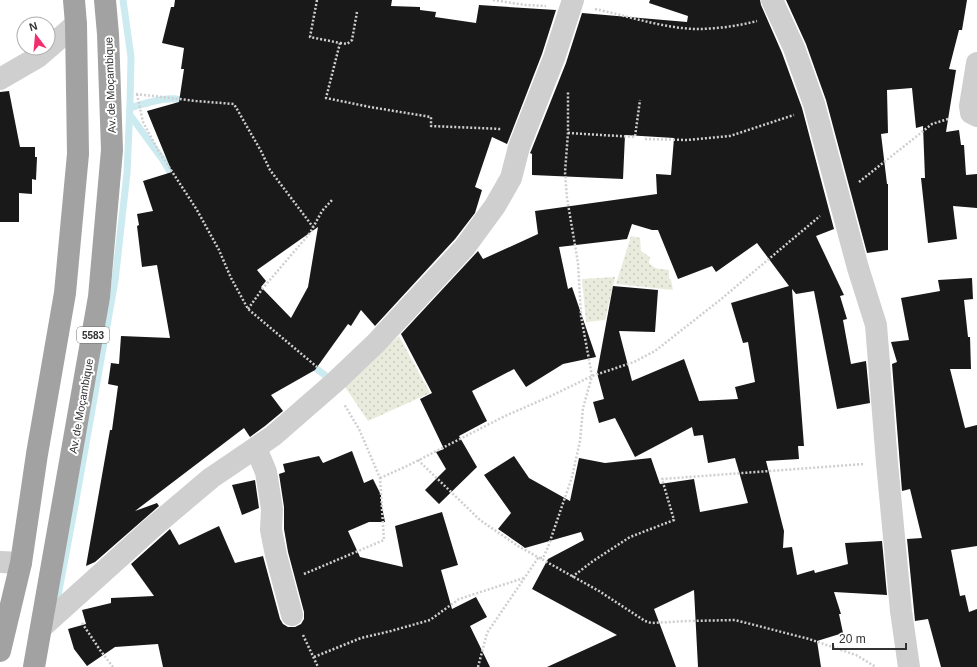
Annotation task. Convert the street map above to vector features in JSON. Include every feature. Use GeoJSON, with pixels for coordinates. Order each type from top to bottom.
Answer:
{"type":"FeatureCollection","features":[{"type":"Feature","properties":{"kind":"highway"},"geometry":{"type":"LineString","coordinates":[[0,651],[10,563],[37,454],[66,293],[78,154],[76,24],[74,0]]}},
{"type":"Feature","properties":{"kind":"highway","name":"Av. de Moçambique"},"geometry":{"type":"LineString","coordinates":[[34,667],[99,297],[112,150],[108,34],[105,0]]}},
{"type":"Feature","properties":{"kind":"street"},"geometry":{"type":"LineString","coordinates":[[42,626],[210,478],[272,436],[376,343],[465,247],[495,206],[511,178],[519,147],[554,58],[572,3]]}},
{"type":"Feature","properties":{"kind":"street"},"geometry":{"type":"LineString","coordinates":[[775,8],[794,48],[814,104],[856,261],[876,325],[901,611],[909,667]]}},
{"type":"Feature","properties":{"kind":"street"},"geometry":{"type":"LineString","coordinates":[[0,79],[38,57],[76,24]]}},
{"type":"Feature","properties":{"kind":"street"},"geometry":{"type":"LineString","coordinates":[[977,63],[970,106],[971,113],[977,116]]}},
{"type":"Feature","properties":{"kind":"street"},"geometry":{"type":"LineString","coordinates":[[256,448],[266,472],[272,509],[271,530],[292,615]]}},
{"type":"Feature","properties":{"kind":"path"},"geometry":{"type":"LineString","coordinates":[[317,0],[310,37],[347,44],[352,40],[357,12]]}},
{"type":"Feature","properties":{"kind":"path"},"geometry":{"type":"LineString","coordinates":[[493,0],[525,5],[572,3],[644,21],[674,27],[696,29],[754,22],[775,8]]}},
{"type":"Feature","properties":{"kind":"path"},"geometry":{"type":"LineString","coordinates":[[340,43],[326,98],[431,117],[431,126],[526,130]]}},
{"type":"Feature","properties":{"kind":"path"},"geometry":{"type":"LineString","coordinates":[[478,667],[487,633],[538,558],[543,558],[548,547],[572,477],[580,441],[583,408],[592,376],[581,316],[578,263],[566,198],[565,172],[568,133],[568,90]]}},
{"type":"Feature","properties":{"kind":"path"},"geometry":{"type":"LineString","coordinates":[[110,93],[137,94],[234,104],[258,145],[270,170],[313,226]]}},
{"type":"Feature","properties":{"kind":"path"},"geometry":{"type":"LineString","coordinates":[[137,94],[143,122],[158,150],[198,210],[248,309],[320,370]]}},
{"type":"Feature","properties":{"kind":"path"},"geometry":{"type":"LineString","coordinates":[[568,133],[635,137],[640,100]]}},
{"type":"Feature","properties":{"kind":"path"},"geometry":{"type":"LineString","coordinates":[[645,139],[687,140],[730,136],[798,113]]}},
{"type":"Feature","properties":{"kind":"path"},"geometry":{"type":"LineString","coordinates":[[853,186],[872,173],[932,124],[948,119]]}},
{"type":"Feature","properties":{"kind":"path"},"geometry":{"type":"LineString","coordinates":[[248,309],[263,288],[310,234],[322,211],[332,200]]}},
{"type":"Feature","properties":{"kind":"path"},"geometry":{"type":"LineString","coordinates":[[380,478],[505,416],[592,376],[634,362],[655,351],[720,300],[825,211]]}},
{"type":"Feature","properties":{"kind":"path"},"geometry":{"type":"LineString","coordinates":[[283,583],[384,540],[380,478],[359,429],[340,398]]}},
{"type":"Feature","properties":{"kind":"path"},"geometry":{"type":"LineString","coordinates":[[418,460],[480,520],[518,546],[598,591],[645,621],[651,623],[735,620],[809,639],[856,655],[876,667]]}},
{"type":"Feature","properties":{"kind":"path"},"geometry":{"type":"LineString","coordinates":[[572,577],[630,536],[674,520],[662,479],[887,462]]}},
{"type":"Feature","properties":{"kind":"path"},"geometry":{"type":"LineString","coordinates":[[314,657],[361,638],[392,632],[430,620],[460,599],[525,578]]}},
{"type":"Feature","properties":{"kind":"path"},"geometry":{"type":"LineString","coordinates":[[68,602],[113,667]]}},
{"type":"Feature","properties":{"kind":"path"},"geometry":{"type":"LineString","coordinates":[[292,615],[309,645],[318,667]]}},
{"type":"Feature","properties":{"kind":"shaded area"},"geometry":{"type":"Polygon","coordinates":[[[631,236],[640,238],[641,251],[650,257],[649,263],[652,266],[669,270],[669,278],[671,280],[673,290],[616,284],[631,236]]]}},
{"type":"Feature","properties":{"kind":"shaded area"},"geometry":{"type":"Polygon","coordinates":[[[615,277],[605,320],[586,322],[582,279],[615,277]]]}},
{"type":"Feature","properties":{"kind":"shaded area"},"geometry":{"type":"Polygon","coordinates":[[[399,336],[430,393],[368,421],[343,384],[399,336]]]}},
{"type":"Feature","properties":{"kind":"building"},"geometry":{"type":"Polygon","coordinates":[[[175,0],[392,0],[391,6],[420,7],[420,10],[436,12],[435,17],[476,23],[479,5],[556,10],[542,54],[507,144],[492,137],[475,187],[482,190],[475,213],[455,239],[375,326],[361,310],[351,326],[348,324],[315,370],[271,395],[283,411],[250,437],[244,428],[135,511],[157,503],[159,506],[95,562],[86,566],[110,430],[112,430],[118,386],[108,384],[111,363],[119,364],[121,336],[170,338],[157,265],[142,267],[137,214],[153,211],[143,181],[172,172],[147,111],[179,102],[184,69],[181,69],[184,48],[162,43],[171,7],[174,7],[175,0]],[[318,227],[257,270],[266,281],[261,287],[291,318],[308,287],[318,227]]]}},
{"type":"Feature","properties":{"kind":"building"},"geometry":{"type":"Polygon","coordinates":[[[650,0],[760,0],[782,53],[802,108],[834,229],[816,236],[844,295],[840,296],[847,319],[843,320],[851,364],[866,361],[870,403],[837,409],[814,291],[796,294],[792,289],[804,446],[798,446],[799,459],[766,461],[784,531],[783,548],[792,547],[797,575],[814,570],[815,573],[848,564],[845,543],[882,541],[887,595],[834,592],[841,614],[839,614],[843,633],[817,641],[821,667],[698,667],[694,590],[654,609],[676,667],[547,667],[617,635],[532,589],[548,559],[584,540],[581,532],[525,548],[498,529],[511,513],[484,475],[514,456],[529,478],[570,501],[579,458],[605,463],[651,458],[660,484],[694,479],[700,512],[748,503],[735,458],[708,463],[703,435],[694,436],[692,427],[635,457],[615,418],[599,423],[593,402],[604,399],[597,373],[613,286],[658,290],[655,332],[619,331],[632,381],[684,359],[699,401],[738,399],[735,387],[755,382],[748,342],[743,343],[731,303],[789,286],[757,243],[716,272],[712,266],[678,279],[658,230],[652,230],[632,224],[627,239],[559,247],[568,289],[572,287],[596,357],[563,364],[526,387],[514,369],[472,391],[487,421],[459,436],[477,467],[439,504],[425,490],[446,469],[436,452],[444,449],[420,399],[432,393],[401,334],[478,251],[483,259],[538,234],[535,211],[657,194],[656,174],[671,175],[674,138],[625,135],[623,179],[532,175],[532,154],[530,153],[566,63],[582,13],[687,22],[688,16],[649,3],[650,0]]]}},
{"type":"Feature","properties":{"kind":"building"},"geometry":{"type":"Polygon","coordinates":[[[786,0],[967,0],[962,30],[959,30],[949,69],[956,70],[946,132],[959,130],[961,145],[964,145],[966,175],[977,174],[977,208],[953,206],[957,239],[928,243],[921,178],[925,178],[923,126],[916,128],[912,88],[887,90],[888,133],[881,134],[888,184],[888,250],[867,253],[826,100],[806,44],[786,0]]]}},
{"type":"Feature","properties":{"kind":"building"},"geometry":{"type":"Polygon","coordinates":[[[9,91],[20,147],[35,147],[35,157],[37,157],[36,180],[32,179],[32,194],[19,193],[19,222],[0,222],[0,92],[9,91]]]}},
{"type":"Feature","properties":{"kind":"building"},"geometry":{"type":"Polygon","coordinates":[[[972,278],[973,299],[964,300],[968,337],[970,337],[971,369],[950,369],[965,428],[977,425],[977,546],[951,550],[960,596],[965,595],[969,612],[977,609],[977,667],[941,667],[928,619],[915,621],[907,539],[922,538],[910,489],[902,491],[892,364],[897,362],[891,342],[909,340],[901,298],[940,291],[938,280],[972,278]]]}},
{"type":"Feature","properties":{"kind":"building"},"geometry":{"type":"Polygon","coordinates":[[[352,451],[364,483],[373,479],[381,495],[385,522],[369,522],[348,531],[360,557],[403,567],[395,526],[442,512],[458,565],[441,570],[452,609],[476,597],[487,617],[470,626],[490,667],[163,667],[158,644],[115,647],[87,666],[74,649],[68,629],[86,624],[82,610],[111,603],[111,598],[154,596],[131,564],[170,529],[179,545],[219,526],[235,563],[263,556],[280,619],[283,624],[288,627],[295,627],[301,624],[304,619],[304,612],[288,552],[284,529],[284,507],[279,474],[285,472],[283,464],[319,456],[323,463],[352,451]]]}},
{"type":"Feature","properties":{"kind":"building"},"geometry":{"type":"Polygon","coordinates":[[[255,480],[259,508],[242,515],[232,485],[255,480]]]}},
{"type":"Feature","properties":{"kind":"waterway"},"geometry":{"type":"LineString","coordinates":[[57,601],[115,281],[127,173],[131,57],[123,0]]}},
{"type":"Feature","properties":{"kind":"waterway"},"geometry":{"type":"LineString","coordinates":[[130,108],[167,99],[188,102]]}},
{"type":"Feature","properties":{"kind":"waterway"},"geometry":{"type":"LineString","coordinates":[[130,115],[163,160],[175,180]]}},
{"type":"Feature","properties":{"kind":"waterway"},"geometry":{"type":"LineString","coordinates":[[309,363],[326,376]]}}]}
